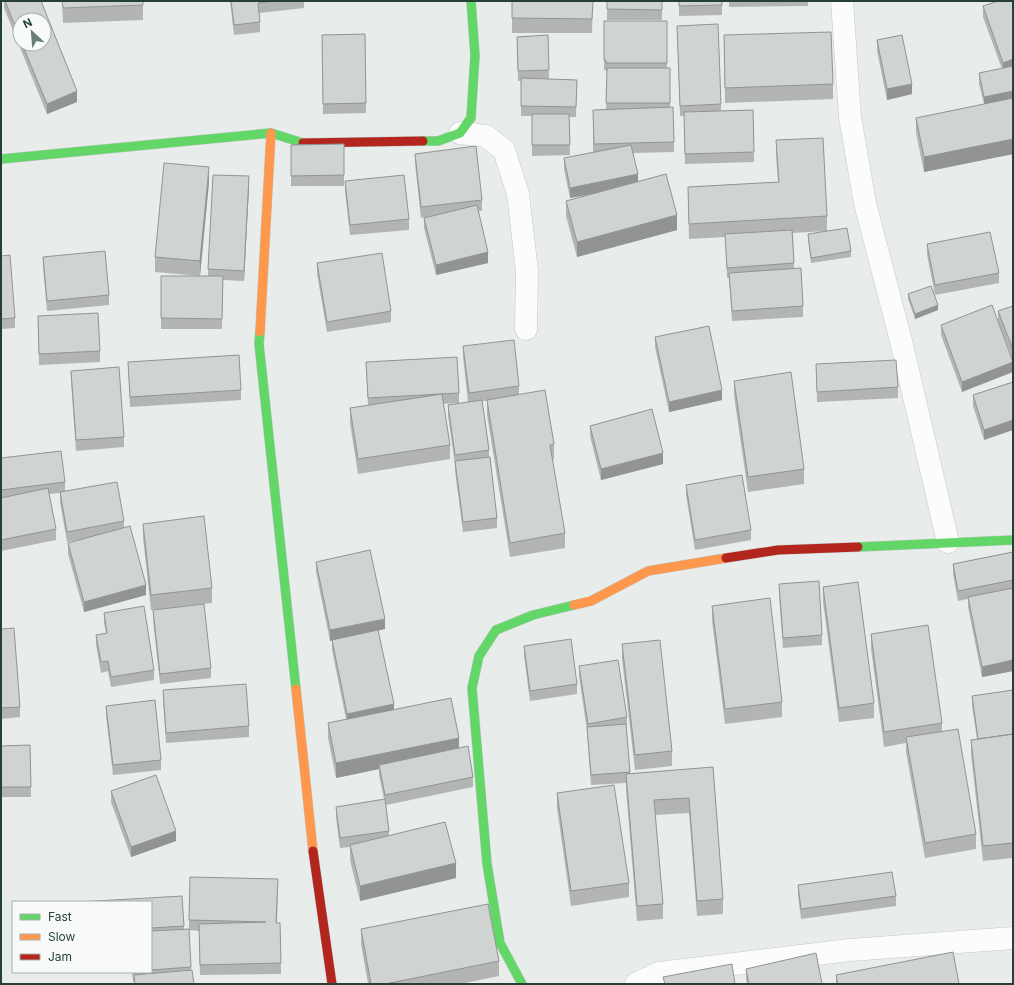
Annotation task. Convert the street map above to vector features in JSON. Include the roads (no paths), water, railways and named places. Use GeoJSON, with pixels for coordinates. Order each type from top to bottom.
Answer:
{"type":"FeatureCollection","features":[{"type":"Feature","properties":{"kind":"street"},"geometry":{"type":"LineString","coordinates":[[460,133],[471,118],[475,55],[472,1]]}},
{"type":"Feature","properties":{"kind":"street"},"geometry":{"type":"LineString","coordinates":[[842,1],[850,117],[865,203],[902,346],[948,542]]}},
{"type":"Feature","properties":{"kind":"street"},"geometry":{"type":"LineString","coordinates":[[271,133],[259,344],[283,554],[309,820],[332,984]]}},
{"type":"Feature","properties":{"kind":"street"},"geometry":{"type":"LineString","coordinates":[[1,159],[271,133],[299,143],[438,141],[460,133],[486,136],[504,150],[518,194],[527,272],[526,329]]}},
{"type":"Feature","properties":{"kind":"street"},"geometry":{"type":"LineString","coordinates":[[522,984],[500,943],[487,864],[477,759],[472,688],[479,656],[496,630],[533,615],[591,601],[648,571],[778,550],[1013,540]]}},
{"type":"Feature","properties":{"kind":"street"},"geometry":{"type":"LineString","coordinates":[[636,984],[659,973],[835,952],[1013,938]]}}]}
